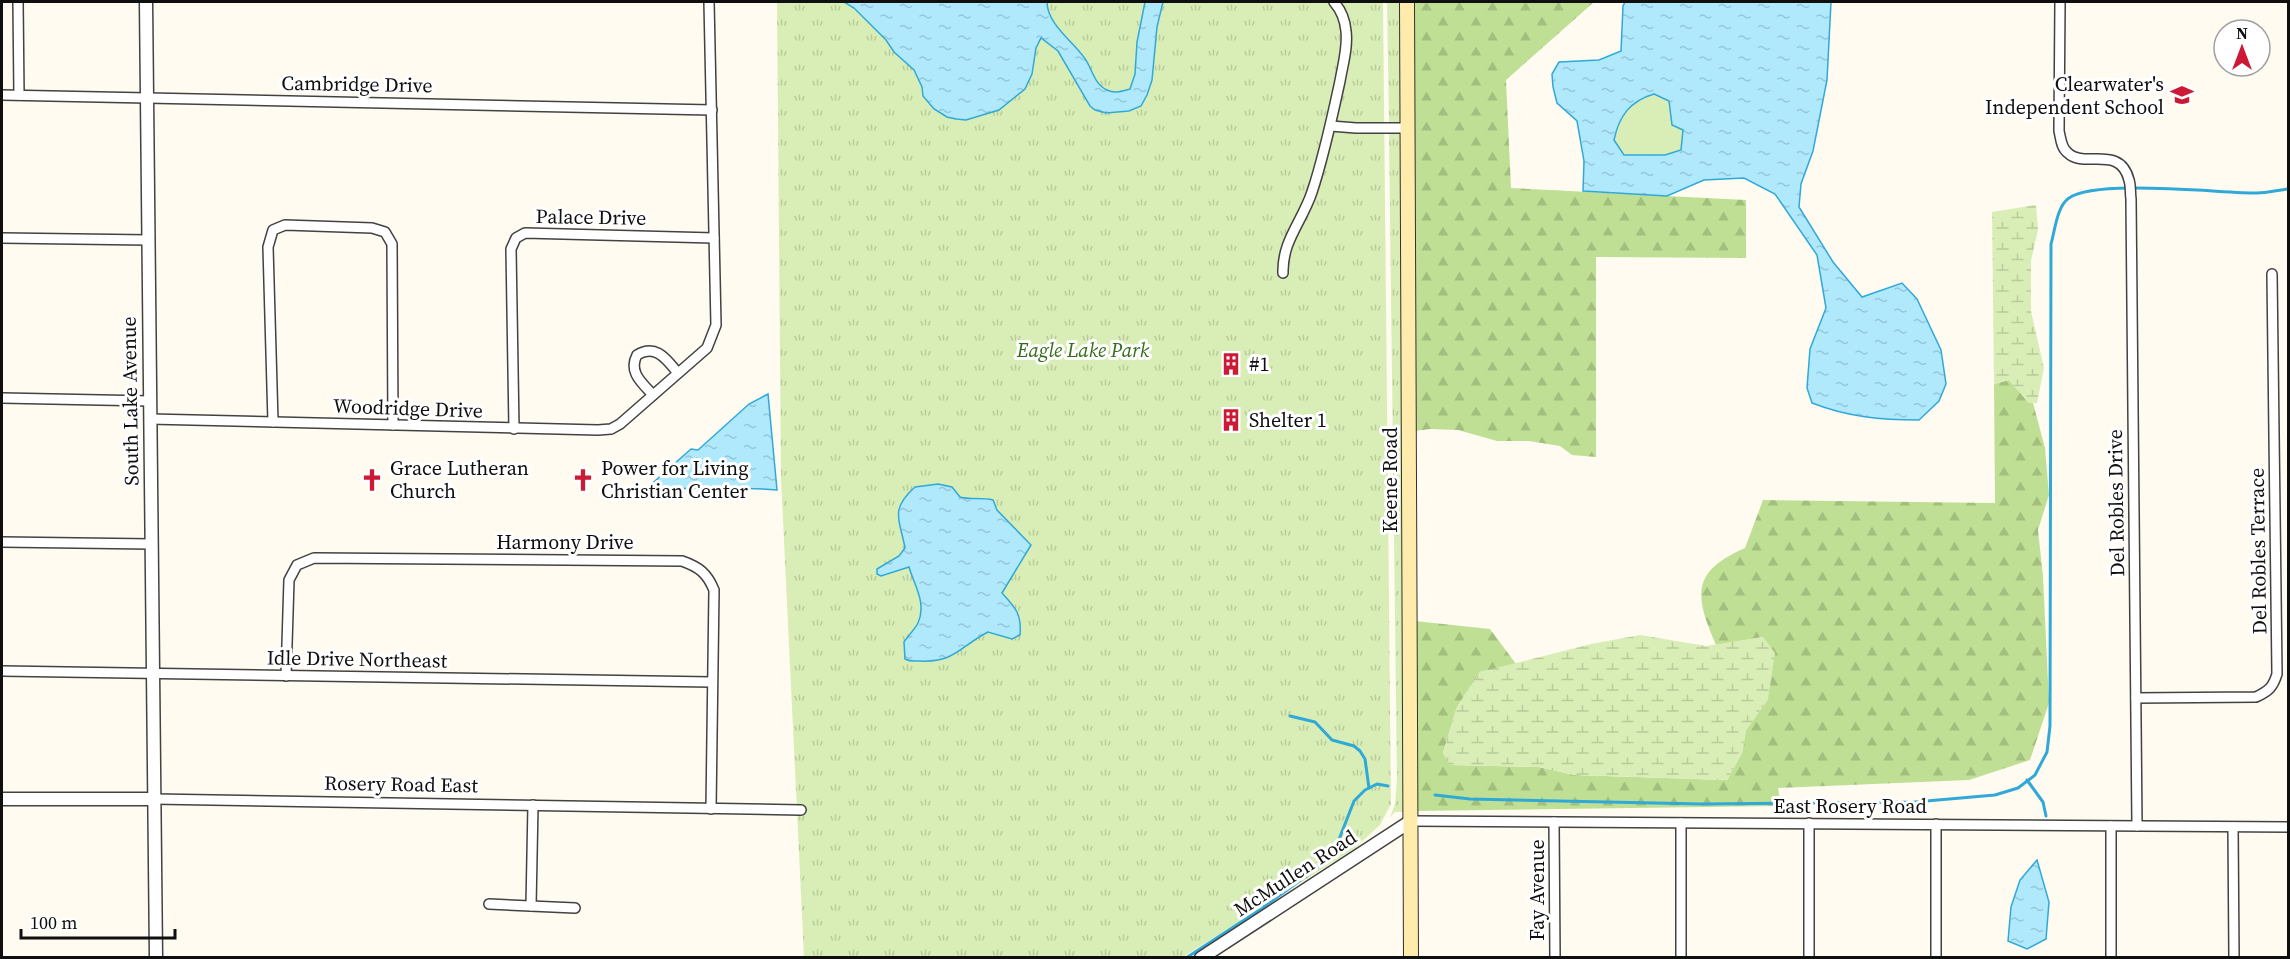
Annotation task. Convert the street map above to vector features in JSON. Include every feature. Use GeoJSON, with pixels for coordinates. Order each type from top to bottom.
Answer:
{"type":"FeatureCollection","features":[{"type":"Feature","properties":{"kind":"main road","name":"Keene Road"},"geometry":{"type":"LineString","coordinates":[[1407,2],[1411,957]]}},
{"type":"Feature","properties":{"kind":"street"},"geometry":{"type":"LineString","coordinates":[[18,2],[19,95]]}},
{"type":"Feature","properties":{"kind":"street","name":"South Lake Avenue"},"geometry":{"type":"LineString","coordinates":[[146,2],[156,957]]}},
{"type":"Feature","properties":{"kind":"street","name":"Woodridge Drive"},"geometry":{"type":"LineString","coordinates":[[150,419],[514,429],[611,429],[620,424],[707,348],[716,325],[709,2]]}},
{"type":"Feature","properties":{"kind":"street"},"geometry":{"type":"LineString","coordinates":[[1282,273],[1282,257],[1312,193],[1331,126],[1346,49],[1344,18],[1334,2]]}},
{"type":"Feature","properties":{"kind":"street","name":"Del Robles Drive"},"geometry":{"type":"LineString","coordinates":[[2060,2],[2059,131],[2062,146],[2068,154],[2077,158],[2106,158],[2125,169],[2131,199],[2137,826]]}},
{"type":"Feature","properties":{"kind":"street","name":"Cambridge Drive"},"geometry":{"type":"LineString","coordinates":[[2,95],[712,110]]}},
{"type":"Feature","properties":{"kind":"street"},"geometry":{"type":"LineString","coordinates":[[1331,126],[1408,128]]}},
{"type":"Feature","properties":{"kind":"street"},"geometry":{"type":"LineString","coordinates":[[273,422],[268,247],[273,230],[285,225],[372,228],[385,232],[392,244],[393,425]]}},
{"type":"Feature","properties":{"kind":"street","name":"Palace Drive"},"geometry":{"type":"LineString","coordinates":[[514,429],[511,249],[516,238],[525,233],[714,238]]}},
{"type":"Feature","properties":{"kind":"street"},"geometry":{"type":"LineString","coordinates":[[2,238],[148,240]]}},
{"type":"Feature","properties":{"kind":"street","name":"Del Robles Terrace"},"geometry":{"type":"LineString","coordinates":[[2136,698],[2256,697],[2268,692],[2277,674],[2272,274]]}},
{"type":"Feature","properties":{"kind":"street"},"geometry":{"type":"LineString","coordinates":[[653,395],[636,376],[633,368],[637,355],[648,351],[660,353],[678,373]]}},
{"type":"Feature","properties":{"kind":"street"},"geometry":{"type":"LineString","coordinates":[[2,398],[150,401]]}},
{"type":"Feature","properties":{"kind":"street"},"geometry":{"type":"LineString","coordinates":[[2,542],[152,544]]}},
{"type":"Feature","properties":{"kind":"street","name":"Harmony Drive"},"geometry":{"type":"LineString","coordinates":[[286,676],[289,580],[297,565],[314,558],[682,561],[697,566],[708,577],[714,590],[711,809]]}},
{"type":"Feature","properties":{"kind":"street","name":"Idle Drive Northeast"},"geometry":{"type":"LineString","coordinates":[[2,671],[711,682]]}},
{"type":"Feature","properties":{"kind":"street","name":"Rosery Road East"},"geometry":{"type":"LineString","coordinates":[[2,799],[154,799],[801,810]]}},
{"type":"Feature","properties":{"kind":"street"},"geometry":{"type":"LineString","coordinates":[[531,906],[532,805]]}},
{"type":"Feature","properties":{"kind":"street","name":"East Rosery Road"},"geometry":{"type":"LineString","coordinates":[[1411,821],[2289,827]]}},
{"type":"Feature","properties":{"kind":"street","name":"McMullen Road"},"geometry":{"type":"LineString","coordinates":[[1201,957],[1411,821]]}},
{"type":"Feature","properties":{"kind":"street","name":"Fay Avenue"},"geometry":{"type":"LineString","coordinates":[[1554,822],[1555,957]]}},
{"type":"Feature","properties":{"kind":"street"},"geometry":{"type":"LineString","coordinates":[[1681,823],[1681,957]]}},
{"type":"Feature","properties":{"kind":"street"},"geometry":{"type":"LineString","coordinates":[[1809,823],[1809,957]]}},
{"type":"Feature","properties":{"kind":"street"},"geometry":{"type":"LineString","coordinates":[[1936,824],[1936,957]]}},
{"type":"Feature","properties":{"kind":"street"},"geometry":{"type":"LineString","coordinates":[[2111,826],[2111,957]]}},
{"type":"Feature","properties":{"kind":"street"},"geometry":{"type":"LineString","coordinates":[[2233,827],[2234,957]]}},
{"type":"Feature","properties":{"kind":"street"},"geometry":{"type":"LineString","coordinates":[[489,904],[575,908]]}},
{"type":"Feature","properties":{"kind":"green space","name":"Eagle Lake Park"},"geometry":{"type":"Polygon","coordinates":[[[777,2],[1383,2],[1391,804],[1380,825],[1354,849],[1183,957],[804,957],[781,478],[777,2]]]}},
{"type":"Feature","properties":{"kind":"green space"},"geometry":{"type":"Polygon","coordinates":[[[1387,2],[1402,2],[1403,122],[1389,122],[1387,2]]]}},
{"type":"Feature","properties":{"kind":"green space"},"geometry":{"type":"Polygon","coordinates":[[[1413,2],[1594,2],[1506,80],[1511,188],[1746,200],[1746,258],[1596,257],[1596,457],[1572,455],[1560,446],[1529,441],[1497,441],[1458,430],[1415,431],[1413,2]]]}},
{"type":"Feature","properties":{"kind":"green space"},"geometry":{"type":"Polygon","coordinates":[[[1654,93],[1669,101],[1672,125],[1683,130],[1681,150],[1665,155],[1624,155],[1614,140],[1619,124],[1632,105],[1654,93]]]}},
{"type":"Feature","properties":{"kind":"green space"},"geometry":{"type":"Polygon","coordinates":[[[1389,134],[1403,134],[1405,812],[1395,812],[1390,817],[1395,804],[1397,780],[1389,134]]]}},
{"type":"Feature","properties":{"kind":"green space"},"geometry":{"type":"Polygon","coordinates":[[[2036,205],[2038,230],[2031,261],[2031,311],[2044,368],[2037,403],[2029,403],[2009,380],[1994,384],[1992,212],[2036,205]]]}},
{"type":"Feature","properties":{"kind":"green space"},"geometry":{"type":"Polygon","coordinates":[[[2009,380],[2029,403],[2033,403],[2045,448],[2049,495],[2038,530],[2043,576],[2049,703],[2030,760],[1969,780],[1778,788],[1781,806],[1416,811],[1415,621],[1490,629],[1516,664],[1480,672],[1457,707],[1443,753],[1451,765],[1539,767],[1574,775],[1727,780],[1742,753],[1746,730],[1768,699],[1763,637],[1716,645],[1701,599],[1706,576],[1714,566],[1745,548],[1763,500],[1995,503],[1994,384],[2009,380]]]}},
{"type":"Feature","properties":{"kind":"green space"},"geometry":{"type":"Polygon","coordinates":[[[1640,635],[1706,646],[1763,637],[1775,653],[1768,699],[1746,730],[1742,753],[1727,780],[1574,775],[1539,767],[1450,765],[1443,753],[1457,707],[1480,672],[1591,644],[1640,635]]]}},
{"type":"Feature","properties":{"kind":"water"},"geometry":{"type":"Polygon","coordinates":[[[844,2],[1047,2],[1055,24],[1086,60],[1099,84],[1107,90],[1116,92],[1130,89],[1135,74],[1137,42],[1145,2],[1163,2],[1157,27],[1152,80],[1141,106],[1129,111],[1106,113],[1095,110],[1090,106],[1058,51],[1041,38],[1036,48],[1032,74],[1025,89],[999,110],[966,120],[947,117],[934,109],[923,96],[922,87],[914,70],[894,52],[886,40],[854,8],[844,2]]]}},
{"type":"Feature","properties":{"kind":"water"},"geometry":{"type":"Polygon","coordinates":[[[1625,2],[1831,2],[1827,80],[1813,151],[1801,184],[1799,207],[1833,262],[1862,297],[1902,283],[1917,299],[1941,350],[1946,384],[1939,401],[1919,420],[1865,417],[1839,412],[1812,403],[1807,388],[1810,349],[1826,308],[1817,255],[1775,194],[1744,178],[1704,180],[1667,196],[1583,191],[1584,161],[1577,121],[1557,103],[1552,74],[1559,62],[1599,60],[1621,51],[1625,2]],[[1654,94],[1638,101],[1627,111],[1619,124],[1614,140],[1624,155],[1665,155],[1681,150],[1683,130],[1672,125],[1669,101],[1654,94]]]}},
{"type":"Feature","properties":{"kind":"water"},"geometry":{"type":"Polygon","coordinates":[[[768,394],[777,490],[647,488],[691,449],[698,450],[749,404],[768,394]]]}},
{"type":"Feature","properties":{"kind":"water"},"geometry":{"type":"Polygon","coordinates":[[[938,484],[952,487],[960,497],[993,500],[997,510],[1031,545],[1002,593],[1017,611],[1020,635],[1012,639],[988,632],[949,657],[931,661],[910,661],[905,659],[904,642],[917,625],[921,608],[909,567],[881,576],[877,574],[877,569],[899,556],[905,548],[898,516],[902,502],[907,495],[915,487],[938,484]]]}},
{"type":"Feature","properties":{"kind":"water"},"geometry":{"type":"Polygon","coordinates":[[[2037,860],[2049,902],[2046,939],[2027,949],[2008,941],[2011,907],[2020,880],[2037,860]]]}},
{"type":"Feature","properties":{"kind":"waterway"},"geometry":{"type":"LineString","coordinates":[[1435,795],[1470,799],[1702,804],[1915,802],[1995,795],[2018,788],[2035,775],[2047,752],[2050,726],[2051,244],[2062,207],[2069,198],[2083,192],[2104,189],[2159,188],[2257,193],[2288,189]]}},
{"type":"Feature","properties":{"kind":"waterway"},"geometry":{"type":"LineString","coordinates":[[1290,716],[1315,722],[1332,740],[1354,746],[1360,751],[1365,759],[1369,788]]}},
{"type":"Feature","properties":{"kind":"waterway"},"geometry":{"type":"LineString","coordinates":[[2027,780],[2043,802],[2046,816]]}},
{"type":"Feature","properties":{"kind":"waterway"},"geometry":{"type":"LineString","coordinates":[[1186,958],[1261,909],[1317,868],[1338,842],[1354,801],[1365,790],[1377,784],[1388,786]]}},
{"type":"Feature","properties":{"kind":"place","name":"Clearwater's Independent School"},"geometry":{"type":"Point","coordinates":[2182,95]}},
{"type":"Feature","properties":{"kind":"place","name":"#1"},"geometry":{"type":"Point","coordinates":[1231,364]}},
{"type":"Feature","properties":{"kind":"place","name":"Shelter 1"},"geometry":{"type":"Point","coordinates":[1231,420]}},
{"type":"Feature","properties":{"kind":"place","name":"Grace Lutheran Church"},"geometry":{"type":"Point","coordinates":[372,480]}},
{"type":"Feature","properties":{"kind":"place","name":"Power for Living Christian Center"},"geometry":{"type":"Point","coordinates":[583,480]}}]}
